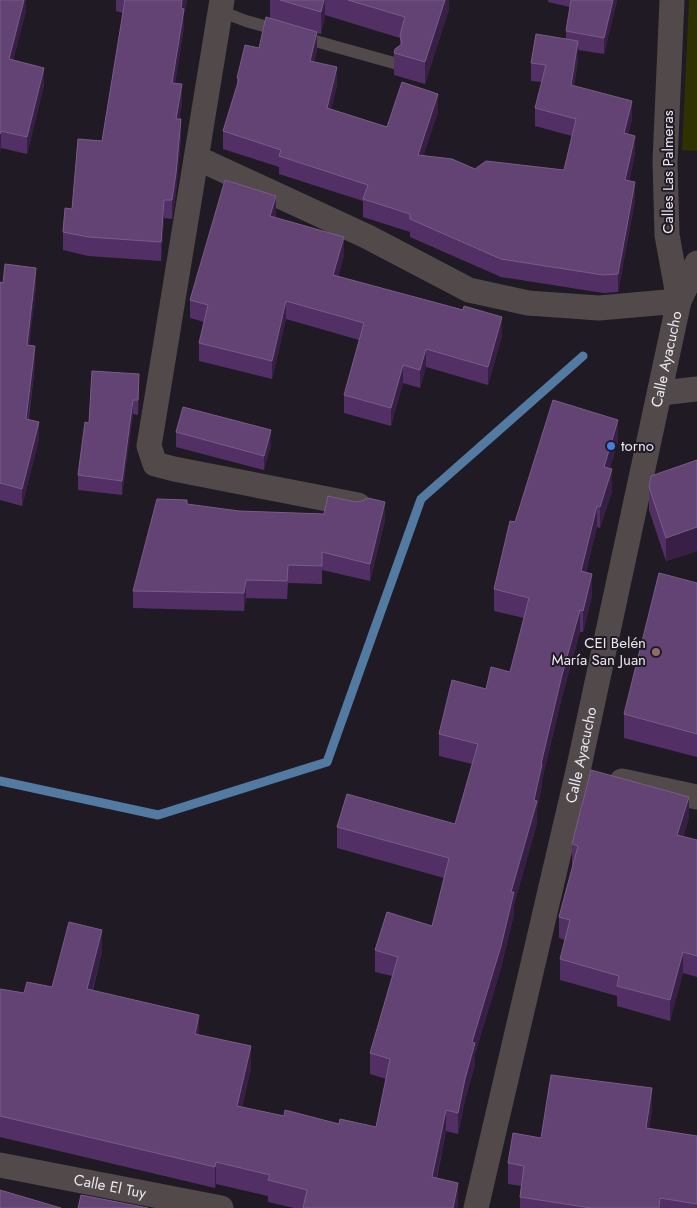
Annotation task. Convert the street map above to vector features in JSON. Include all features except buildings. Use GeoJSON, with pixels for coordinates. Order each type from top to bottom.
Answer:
{"type":"FeatureCollection","features":[{"type":"Feature","properties":{"kind":"street","name":"Calles Las Palmeras"},"geometry":{"type":"LineString","coordinates":[[672,0],[665,162],[666,208],[667,236],[680,301]]}},
{"type":"Feature","properties":{"kind":"street"},"geometry":{"type":"LineString","coordinates":[[221,5],[149,446],[155,464],[174,470],[358,505]]}},
{"type":"Feature","properties":{"kind":"street"},"geometry":{"type":"LineString","coordinates":[[197,158],[368,238],[469,290],[528,303],[599,308],[680,301],[697,263]]}},
{"type":"Feature","properties":{"kind":"street","name":"Calle Ayacucho"},"geometry":{"type":"LineString","coordinates":[[476,1208],[578,771],[680,301]]}},
{"type":"Feature","properties":{"kind":"street"},"geometry":{"type":"LineString","coordinates":[[661,393],[697,389]]}},
{"type":"Feature","properties":{"kind":"street"},"geometry":{"type":"LineString","coordinates":[[578,771],[697,797]]}},
{"type":"Feature","properties":{"kind":"street","name":"Calle El Tuy"},"geometry":{"type":"LineString","coordinates":[[0,1165],[221,1208]]}},
{"type":"Feature","properties":{"kind":"lane"},"geometry":{"type":"LineString","coordinates":[[221,5],[246,21],[394,63]]}},
{"type":"Feature","properties":{"kind":"green space"},"geometry":{"type":"Polygon","coordinates":[[[689,0],[697,0],[697,151],[682,150],[689,0]]]}},
{"type":"Feature","properties":{"kind":"waterway"},"geometry":{"type":"LineString","coordinates":[[0,781],[158,815],[327,762],[421,499],[583,356]]}},
{"type":"Feature","properties":{"kind":"place","name":"torno"},"geometry":{"type":"Point","coordinates":[611,446]}},
{"type":"Feature","properties":{"kind":"place","name":"CEI Belén María San Juan"},"geometry":{"type":"Point","coordinates":[656,652]}}]}
